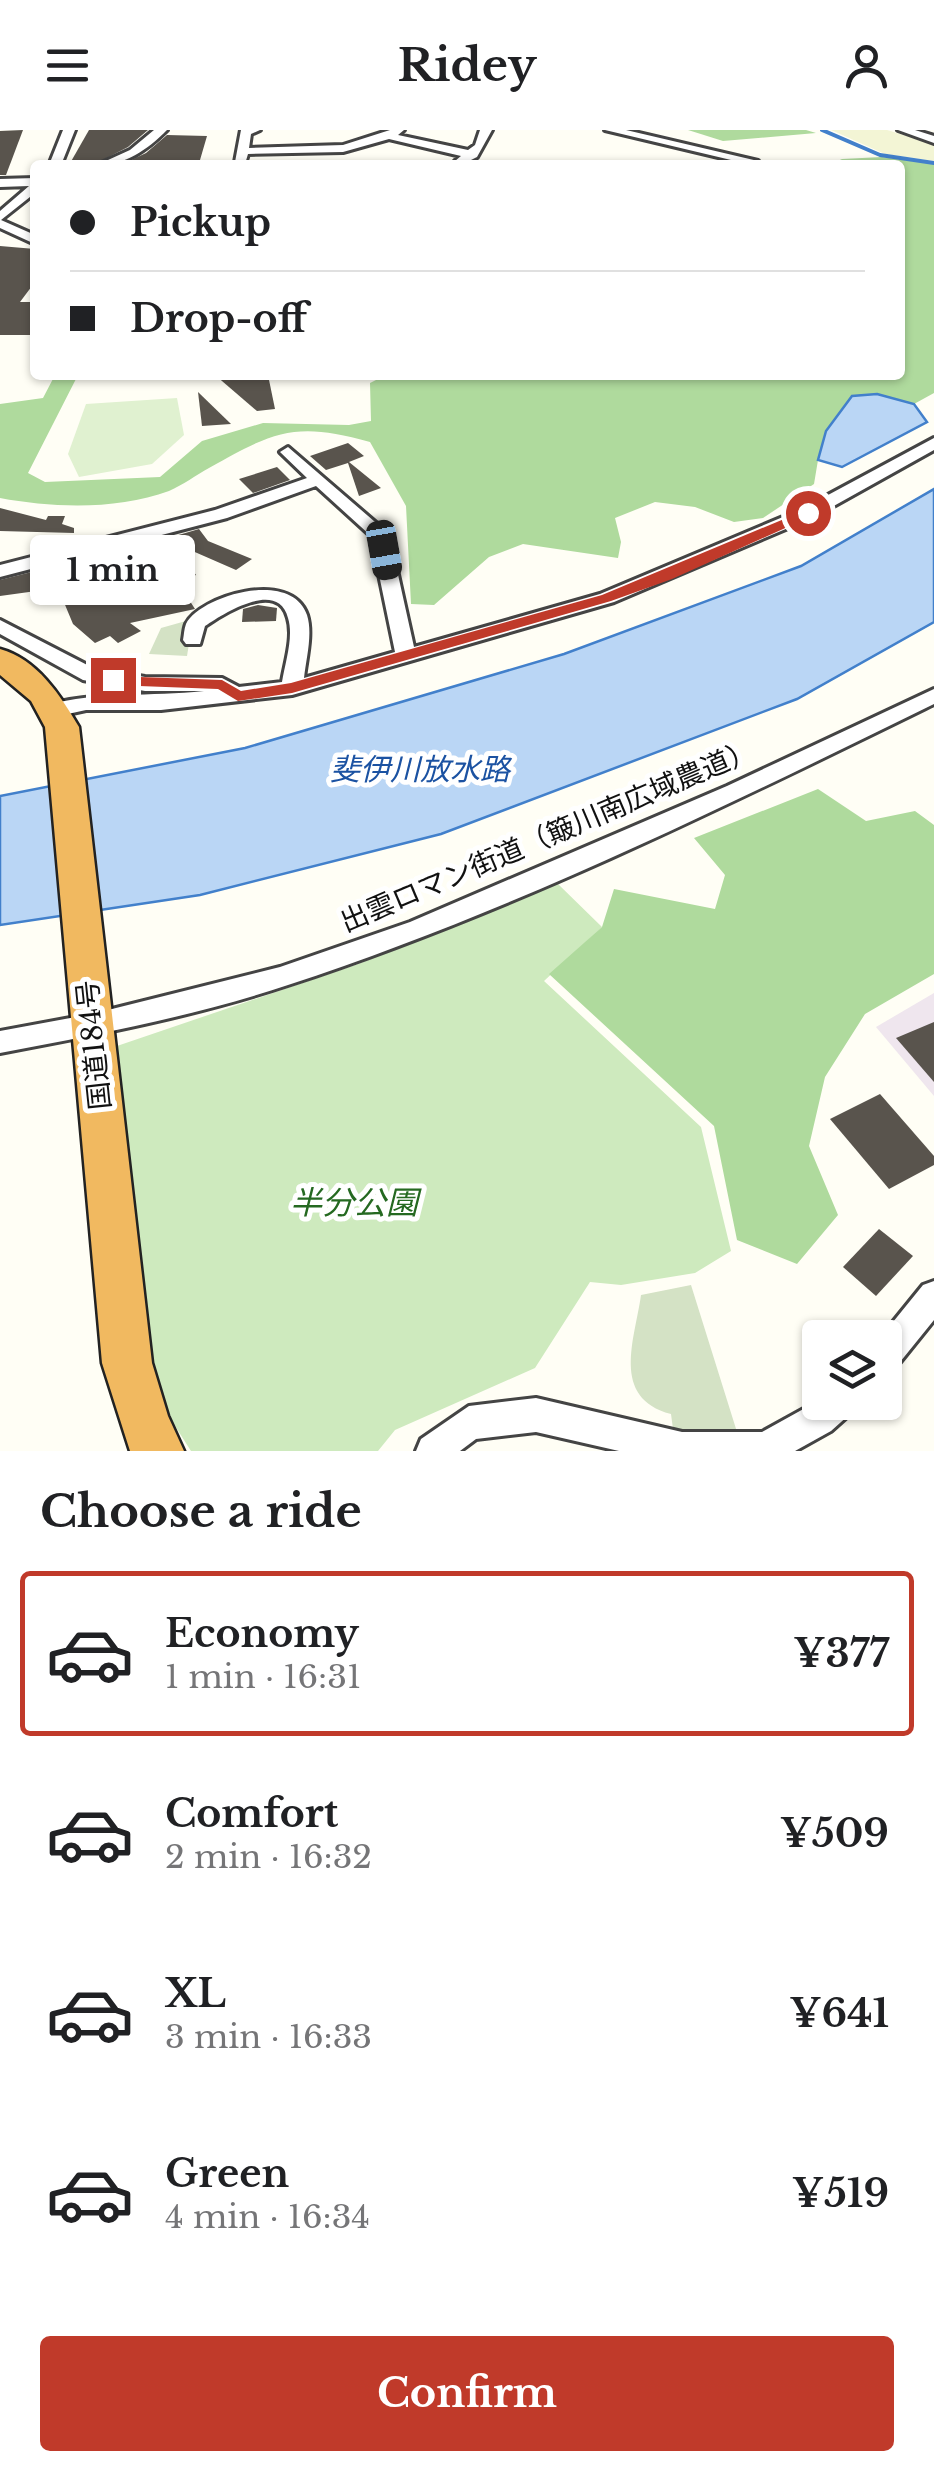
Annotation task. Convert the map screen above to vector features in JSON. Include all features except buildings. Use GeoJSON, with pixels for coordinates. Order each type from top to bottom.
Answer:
{"type":"FeatureCollection","features":[{"type":"Feature","properties":{"kind":"highway"},"geometry":{"type":"LineString","coordinates":[[0,659],[44,694],[58,719]]}},
{"type":"Feature","properties":{"kind":"highway","name":"国道184号"},"geometry":{"type":"LineString","coordinates":[[58,719],[126,1363],[145,1425],[158,1451]]}},
{"type":"Feature","properties":{"kind":"street"},"geometry":{"type":"LineString","coordinates":[[57,160],[69,130]]}},
{"type":"Feature","properties":{"kind":"street"},"geometry":{"type":"LineString","coordinates":[[115,160],[134,152],[161,130]]}},
{"type":"Feature","properties":{"kind":"street"},"geometry":{"type":"LineString","coordinates":[[241,160],[246,131],[254,130]]}},
{"type":"Feature","properties":{"kind":"street"},"geometry":{"type":"LineString","coordinates":[[461,160],[473,155],[486,130]]}},
{"type":"Feature","properties":{"kind":"street"},"geometry":{"type":"LineString","coordinates":[[611,130],[747,160]]}},
{"type":"Feature","properties":{"kind":"street"},"geometry":{"type":"LineString","coordinates":[[904,130],[934,140]]}},
{"type":"Feature","properties":{"kind":"street"},"geometry":{"type":"LineString","coordinates":[[243,151],[337,148],[393,133],[473,155]]}},
{"type":"Feature","properties":{"kind":"street"},"geometry":{"type":"LineString","coordinates":[[0,183],[30,189]]}},
{"type":"Feature","properties":{"kind":"street"},"geometry":{"type":"LineString","coordinates":[[30,193],[0,221],[30,237]]}},
{"type":"Feature","properties":{"kind":"street"},"geometry":{"type":"LineString","coordinates":[[58,719],[86,702],[161,703],[292,688],[606,598],[667,576],[808,513],[934,443]]}},
{"type":"Feature","properties":{"kind":"street"},"geometry":{"type":"LineString","coordinates":[[288,452],[380,534],[406,657]]}},
{"type":"Feature","properties":{"kind":"street"},"geometry":{"type":"LineString","coordinates":[[0,571],[221,514],[317,480]]}},
{"type":"Feature","properties":{"kind":"street"},"geometry":{"type":"LineString","coordinates":[[193,640],[196,624],[219,606],[242,597],[282,598],[294,606],[299,621],[292,688]]}},
{"type":"Feature","properties":{"kind":"street"},"geometry":{"type":"LineString","coordinates":[[0,626],[90,674],[144,684],[222,685],[238,696]]}},
{"type":"Feature","properties":{"kind":"street","name":"出雲ロマン街道（簸川南広域農道）"},"geometry":{"type":"LineString","coordinates":[[0,1042],[90,1004],[282,977],[419,929],[735,792],[934,696]]}},
{"type":"Feature","properties":{"kind":"street"},"geometry":{"type":"LineString","coordinates":[[902,1335],[934,1296]]}},
{"type":"Feature","properties":{"kind":"street"},"geometry":{"type":"LineString","coordinates":[[433,1451],[469,1423],[536,1414],[682,1449],[765,1449],[817,1420]]}},
{"type":"Feature","properties":{"kind":"shaded area"},"geometry":{"type":"Polygon","coordinates":[[[934,993],[934,1096],[876,1027],[934,993]]]}},
{"type":"Feature","properties":{"kind":"green space"},"geometry":{"type":"Polygon","coordinates":[[[688,130],[806,130],[816,133],[723,141],[688,130]]]}},
{"type":"Feature","properties":{"kind":"green space"},"geometry":{"type":"Polygon","coordinates":[[[831,130],[887,130],[934,144],[934,161],[885,154],[831,130]]]}},
{"type":"Feature","properties":{"kind":"green space"},"geometry":{"type":"Polygon","coordinates":[[[882,157],[904,160],[840,160],[882,157]]]}},
{"type":"Feature","properties":{"kind":"green space"},"geometry":{"type":"Polygon","coordinates":[[[905,160],[934,164],[934,393],[914,404],[877,394],[818,460],[814,484],[763,518],[734,522],[695,507],[655,502],[615,518],[621,542],[618,558],[523,544],[489,557],[434,605],[411,604],[406,506],[370,442],[323,432],[286,433],[251,445],[169,491],[129,502],[63,505],[0,498],[0,404],[43,398],[52,380],[75,380],[28,473],[45,482],[160,477],[202,441],[263,423],[349,425],[371,421],[370,383],[905,380],[905,160]]]}},
{"type":"Feature","properties":{"kind":"green space"},"geometry":{"type":"Polygon","coordinates":[[[177,398],[184,435],[152,464],[79,477],[68,454],[86,404],[177,398]]]}},
{"type":"Feature","properties":{"kind":"green space"},"geometry":{"type":"Polygon","coordinates":[[[193,619],[187,656],[149,654],[161,628],[193,619]]]}},
{"type":"Feature","properties":{"kind":"green space"},"geometry":{"type":"Polygon","coordinates":[[[818,789],[866,821],[915,811],[934,825],[934,974],[865,1014],[825,1077],[809,1146],[838,1215],[797,1264],[737,1240],[714,1126],[549,974],[602,927],[614,889],[715,909],[725,875],[694,838],[818,789]]]}},
{"type":"Feature","properties":{"kind":"green space","name":"半分公園"},"geometry":{"type":"Polygon","coordinates":[[[557,883],[602,927],[544,981],[701,1127],[731,1251],[695,1273],[621,1285],[590,1282],[535,1368],[395,1430],[378,1451],[191,1451],[152,1390],[116,1161],[117,1046],[361,963],[557,883]]]}},
{"type":"Feature","properties":{"kind":"green space"},"geometry":{"type":"Polygon","coordinates":[[[691,1285],[737,1432],[673,1429],[671,1414],[652,1406],[633,1381],[632,1348],[641,1295],[691,1285]]]}},
{"type":"Feature","properties":{"kind":"water"},"geometry":{"type":"Polygon","coordinates":[[[877,394],[914,404],[927,422],[842,467],[818,460],[826,431],[852,396],[877,394]]]}},
{"type":"Feature","properties":{"kind":"water","name":"斐伊川放水路"},"geometry":{"type":"Polygon","coordinates":[[[934,489],[934,622],[797,699],[441,834],[200,895],[0,925],[0,796],[245,748],[564,654],[801,566],[934,489]]]}},
{"type":"Feature","properties":{"kind":"waterway"},"geometry":{"type":"LineString","coordinates":[[822,130],[880,155],[934,163]]}},
{"type":"Feature","properties":{"kind":"route"},"geometry":{"type":"LineString","coordinates":[[113,680],[222,685],[238,696],[292,688],[606,598],[667,576],[808,513]]}}]}
